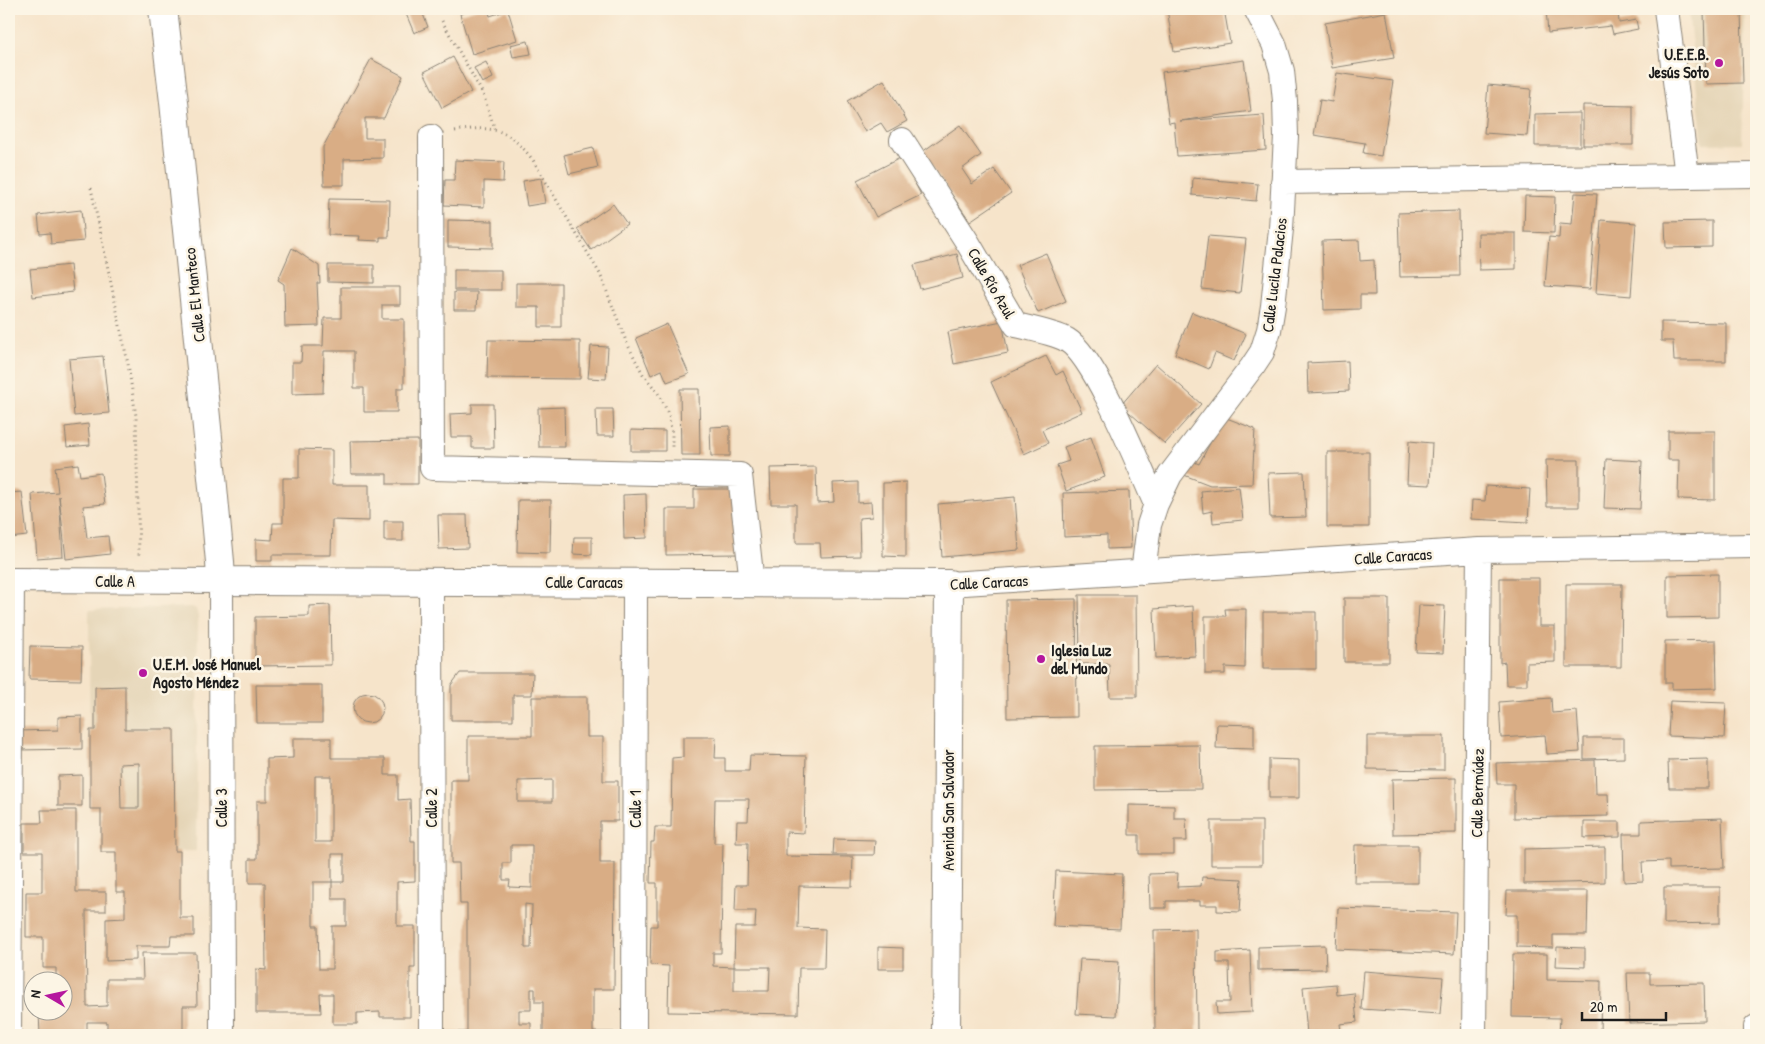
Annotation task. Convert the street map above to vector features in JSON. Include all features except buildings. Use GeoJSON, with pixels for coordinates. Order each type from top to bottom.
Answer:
{"type":"FeatureCollection","features":[{"type":"Feature","properties":{"kind":"street","name":"Calle El Manteco"},"geometry":{"type":"LineString","coordinates":[[163,9],[174,102],[221,581]]}},
{"type":"Feature","properties":{"kind":"street","name":"Calle Lucila Palacios"},"geometry":{"type":"LineString","coordinates":[[1143,572],[1149,525],[1156,504],[1170,475],[1262,352],[1269,330],[1281,229],[1286,136],[1282,71],[1274,44],[1256,9]]}},
{"type":"Feature","properties":{"kind":"street"},"geometry":{"type":"LineString","coordinates":[[1666,9],[1687,176]]}},
{"type":"Feature","properties":{"kind":"street"},"geometry":{"type":"LineString","coordinates":[[431,137],[432,468],[740,475],[752,583]]}},
{"type":"Feature","properties":{"kind":"street","name":"Calle Río Azul"},"geometry":{"type":"LineString","coordinates":[[902,140],[968,243],[1016,324],[1066,339],[1077,347],[1090,366],[1117,418],[1156,504]]}},
{"type":"Feature","properties":{"kind":"street"},"geometry":{"type":"LineString","coordinates":[[1284,182],[1756,175]]}},
{"type":"Feature","properties":{"kind":"street","name":"Calle Caracas"},"geometry":{"type":"LineString","coordinates":[[221,581],[949,584],[1479,550],[1756,546]]}},
{"type":"Feature","properties":{"kind":"street","name":"Calle Bermúdez"},"geometry":{"type":"LineString","coordinates":[[1474,1035],[1479,550]]}},
{"type":"Feature","properties":{"kind":"street","name":"Calle A"},"geometry":{"type":"LineString","coordinates":[[10,580],[221,581]]}},
{"type":"Feature","properties":{"kind":"street"},"geometry":{"type":"LineString","coordinates":[[9,1035],[10,580]]}},
{"type":"Feature","properties":{"kind":"street","name":"Calle 3"},"geometry":{"type":"LineString","coordinates":[[221,581],[222,1035]]}},
{"type":"Feature","properties":{"kind":"street","name":"Calle 2"},"geometry":{"type":"LineString","coordinates":[[431,582],[432,1035]]}},
{"type":"Feature","properties":{"kind":"street","name":"Calle 1"},"geometry":{"type":"LineString","coordinates":[[634,1035],[635,582]]}},
{"type":"Feature","properties":{"kind":"street","name":"Avenida San Salvador"},"geometry":{"type":"LineString","coordinates":[[946,1035],[949,584]]}},
{"type":"Feature","properties":{"kind":"street"},"geometry":{"type":"LineString","coordinates":[[1756,1027],[1756,1035]]}},
{"type":"Feature","properties":{"kind":"path"},"geometry":{"type":"LineString","coordinates":[[442,21],[483,94],[495,130]]}},
{"type":"Feature","properties":{"kind":"path"},"geometry":{"type":"LineString","coordinates":[[431,137],[468,129],[482,128],[495,130],[509,135],[520,143],[533,160],[600,274],[626,341],[643,374],[658,393],[668,414],[672,433],[673,474]]}},
{"type":"Feature","properties":{"kind":"path"},"geometry":{"type":"LineString","coordinates":[[91,188],[128,364],[136,416],[140,581]]}},
{"type":"Feature","properties":{"kind":"shaded area","name":"U.E.E.B. Jesús Soto"},"geometry":{"type":"Polygon","coordinates":[[[1688,9],[1745,9],[1742,143],[1703,144],[1688,9]]]}},
{"type":"Feature","properties":{"kind":"shaded area","name":"U.E.M. José Manuel Agosto Méndez"},"geometry":{"type":"Polygon","coordinates":[[[192,607],[196,609],[198,617],[196,851],[101,852],[101,809],[90,809],[89,610],[192,607]]]}},
{"type":"Feature","properties":{"kind":"place","name":"U.E.E.B. Jesús Soto"},"geometry":{"type":"Point","coordinates":[1719,63]}},
{"type":"Feature","properties":{"kind":"place","name":"Iglesia Luz del Mundo"},"geometry":{"type":"Point","coordinates":[1041,659]}},
{"type":"Feature","properties":{"kind":"place","name":"U.E.M. José Manuel Agosto Méndez"},"geometry":{"type":"Point","coordinates":[143,673]}}]}
